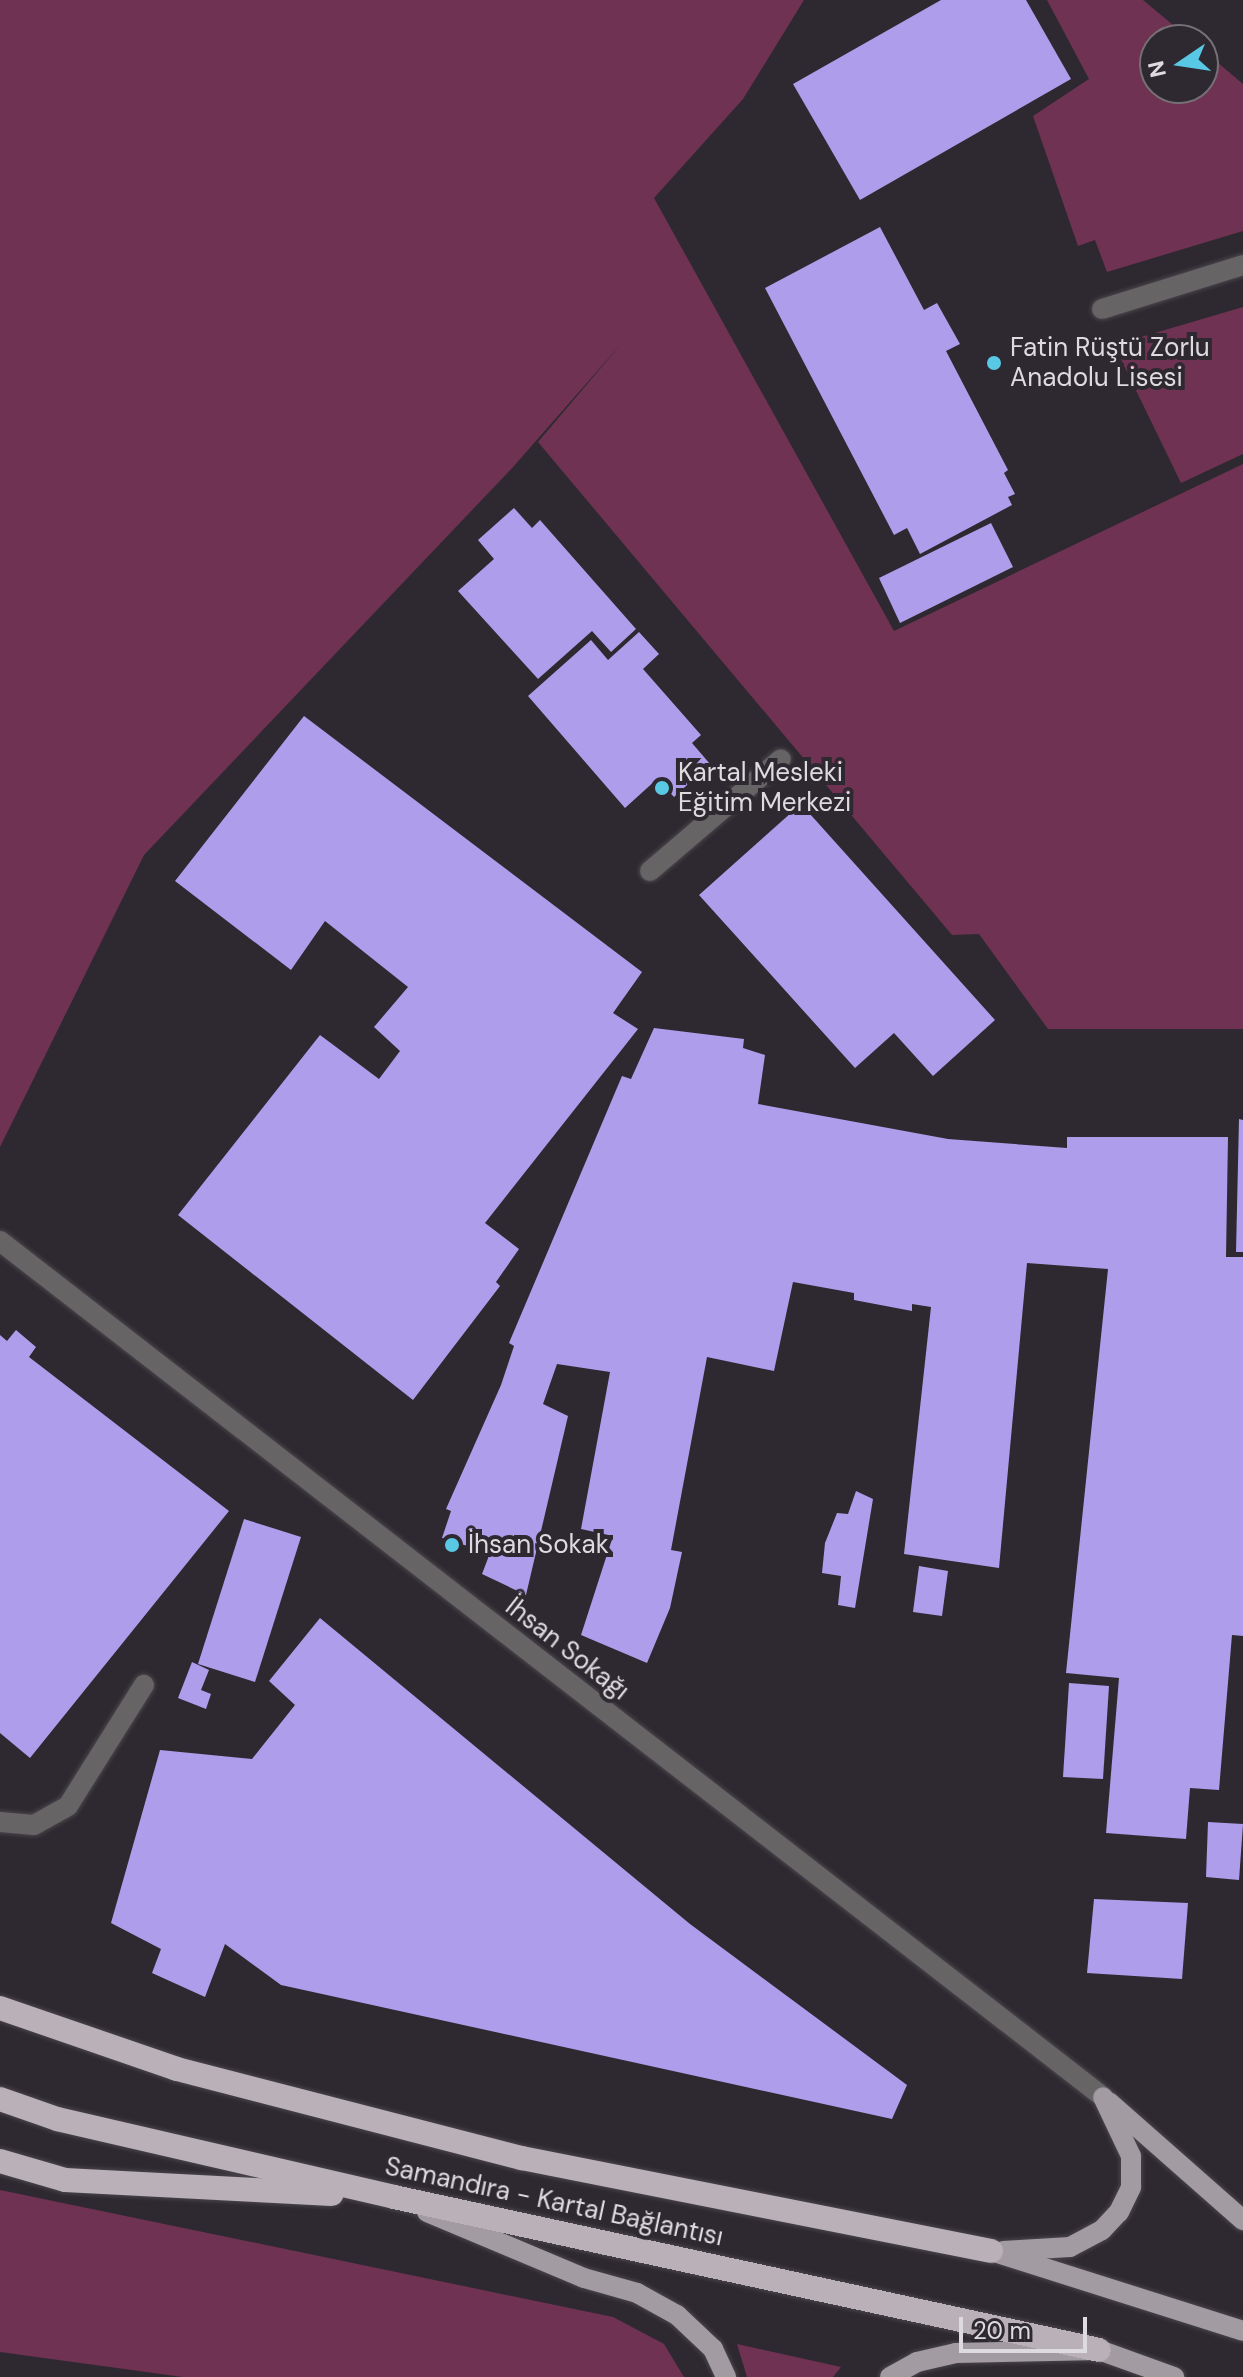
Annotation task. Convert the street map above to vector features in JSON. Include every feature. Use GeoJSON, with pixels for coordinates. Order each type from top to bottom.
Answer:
{"type":"FeatureCollection","features":[{"type":"Feature","properties":{"kind":"highway","name":"Samandıra - Kartal Bağlantısı"},"geometry":{"type":"LineString","coordinates":[[0,2008],[177,2069],[522,2158],[991,2251]]}},
{"type":"Feature","properties":{"kind":"highway","name":"Samandıra - Kartal Bağlantısı"},"geometry":{"type":"LineString","coordinates":[[0,2099],[57,2119],[394,2197],[1099,2350]]}},
{"type":"Feature","properties":{"kind":"highway"},"geometry":{"type":"LineString","coordinates":[[0,2161],[65,2180],[394,2197]]}},
{"type":"Feature","properties":{"kind":"main road"},"geometry":{"type":"LineString","coordinates":[[1103,2097],[1243,2220]]}},
{"type":"Feature","properties":{"kind":"main road"},"geometry":{"type":"LineString","coordinates":[[991,2251],[1070,2247],[1102,2230],[1119,2212],[1131,2187],[1131,2156],[1103,2097]]}},
{"type":"Feature","properties":{"kind":"main road"},"geometry":{"type":"LineString","coordinates":[[394,2197],[584,2278],[637,2293],[686,2324],[713,2349],[726,2377]]}},
{"type":"Feature","properties":{"kind":"main road"},"geometry":{"type":"LineString","coordinates":[[991,2251],[1243,2331]]}},
{"type":"Feature","properties":{"kind":"main road"},"geometry":{"type":"LineString","coordinates":[[890,2377],[917,2362],[956,2353],[1099,2350],[1174,2377]]}},
{"type":"Feature","properties":{"kind":"street"},"geometry":{"type":"LineString","coordinates":[[1102,309],[1243,265]]}},
{"type":"Feature","properties":{"kind":"street"},"geometry":{"type":"LineString","coordinates":[[650,871],[781,759]]}},
{"type":"Feature","properties":{"kind":"street","name":"İhsan Sokağı"},"geometry":{"type":"LineString","coordinates":[[0,1241],[1103,2097]]}},
{"type":"Feature","properties":{"kind":"street"},"geometry":{"type":"LineString","coordinates":[[0,1822],[34,1825],[68,1806],[144,1685]]}},
{"type":"Feature","properties":{"kind":"shaded area"},"geometry":{"type":"Polygon","coordinates":[[[0,0],[804,0],[743,99],[654,198],[894,631],[1243,464],[1243,1029],[1048,1029],[979,934],[952,935],[538,442],[622,343],[513,467],[144,855],[0,1147],[0,0]]]}},
{"type":"Feature","properties":{"kind":"shaded area"},"geometry":{"type":"Polygon","coordinates":[[[1047,0],[1143,0],[1172,24],[1139,24],[1139,104],[1219,104],[1219,64],[1243,84],[1243,231],[1107,272],[1095,240],[1078,246],[1033,116],[1089,79],[1047,0]]]}},
{"type":"Feature","properties":{"kind":"shaded area"},"geometry":{"type":"Polygon","coordinates":[[[1243,307],[1243,454],[1181,483],[1114,345],[1243,307]]]}},
{"type":"Feature","properties":{"kind":"shaded area"},"geometry":{"type":"Polygon","coordinates":[[[0,2190],[613,2317],[664,2344],[684,2377],[183,2377],[0,2352],[0,2190]]]}},
{"type":"Feature","properties":{"kind":"shaded area"},"geometry":{"type":"Polygon","coordinates":[[[737,2344],[841,2367],[833,2377],[747,2377],[737,2344]]]}},
{"type":"Feature","properties":{"kind":"building"},"geometry":{"type":"Polygon","coordinates":[[[941,0],[1026,0],[1071,79],[860,200],[793,84],[941,0]]]}},
{"type":"Feature","properties":{"kind":"building"},"geometry":{"type":"Polygon","coordinates":[[[880,227],[924,310],[937,303],[960,344],[946,351],[1008,470],[1004,473],[1015,494],[1008,497],[1012,505],[920,554],[907,528],[894,535],[765,288],[880,227]]]}},
{"type":"Feature","properties":{"kind":"building"},"geometry":{"type":"Polygon","coordinates":[[[514,508],[532,528],[540,520],[636,629],[611,652],[592,631],[538,679],[458,591],[494,559],[478,540],[514,508]]]}},
{"type":"Feature","properties":{"kind":"building"},"geometry":{"type":"Polygon","coordinates":[[[991,523],[1013,567],[900,623],[879,578],[991,523]]]}},
{"type":"Feature","properties":{"kind":"building"},"geometry":{"type":"Polygon","coordinates":[[[639,632],[659,654],[643,669],[701,735],[692,743],[710,764],[674,797],[657,779],[625,808],[528,696],[591,640],[608,660],[639,632]]]}},
{"type":"Feature","properties":{"kind":"building"},"geometry":{"type":"Polygon","coordinates":[[[304,716],[642,972],[613,1013],[638,1029],[485,1223],[519,1249],[496,1282],[500,1286],[413,1400],[178,1215],[320,1035],[379,1079],[400,1051],[374,1027],[408,987],[325,921],[291,970],[175,881],[304,716]]]}},
{"type":"Feature","properties":{"kind":"building"},"geometry":{"type":"Polygon","coordinates":[[[801,804],[995,1020],[933,1076],[894,1033],[855,1068],[699,895],[801,804]]]}},
{"type":"Feature","properties":{"kind":"building"},"geometry":{"type":"Polygon","coordinates":[[[654,1028],[744,1039],[743,1048],[765,1055],[758,1104],[948,1139],[1067,1148],[1067,1137],[1228,1137],[1226,1257],[1243,1257],[1243,1636],[1232,1635],[1219,1790],[1190,1788],[1186,1839],[1106,1833],[1119,1678],[1066,1673],[1108,1269],[1027,1263],[999,1568],[904,1554],[931,1307],[912,1304],[912,1311],[854,1300],[854,1293],[793,1282],[774,1371],[707,1357],[671,1550],[682,1552],[670,1608],[647,1663],[581,1635],[613,1536],[581,1529],[610,1372],[557,1364],[543,1404],[568,1416],[526,1595],[482,1574],[490,1553],[442,1538],[451,1511],[446,1509],[501,1385],[514,1346],[509,1343],[622,1076],[631,1079],[654,1028]]]}},
{"type":"Feature","properties":{"kind":"building"},"geometry":{"type":"Polygon","coordinates":[[[1239,1119],[1243,1120],[1243,1252],[1236,1252],[1239,1119]]]}},
{"type":"Feature","properties":{"kind":"building"},"geometry":{"type":"Polygon","coordinates":[[[16,1330],[36,1347],[29,1357],[229,1511],[30,1758],[0,1733],[0,1335],[7,1341],[16,1330]]]}},
{"type":"Feature","properties":{"kind":"building"},"geometry":{"type":"Polygon","coordinates":[[[856,1491],[873,1499],[855,1608],[838,1605],[841,1576],[822,1573],[825,1543],[837,1513],[848,1514],[856,1491]]]}},
{"type":"Feature","properties":{"kind":"building"},"geometry":{"type":"Polygon","coordinates":[[[244,1519],[301,1537],[255,1682],[198,1664],[244,1519]]]}},
{"type":"Feature","properties":{"kind":"building"},"geometry":{"type":"Polygon","coordinates":[[[919,1566],[948,1571],[942,1616],[913,1612],[919,1566]]]}},
{"type":"Feature","properties":{"kind":"building"},"geometry":{"type":"Polygon","coordinates":[[[320,1618],[690,1924],[907,2085],[892,2119],[281,1985],[225,1944],[205,1997],[152,1973],[161,1949],[111,1923],[160,1750],[252,1759],[295,1705],[269,1681],[320,1618]]]}},
{"type":"Feature","properties":{"kind":"building"},"geometry":{"type":"Polygon","coordinates":[[[192,1662],[209,1670],[201,1690],[211,1694],[206,1709],[178,1698],[192,1662]]]}},
{"type":"Feature","properties":{"kind":"building"},"geometry":{"type":"Polygon","coordinates":[[[1069,1683],[1109,1686],[1103,1779],[1063,1777],[1069,1683]]]}},
{"type":"Feature","properties":{"kind":"building"},"geometry":{"type":"Polygon","coordinates":[[[1208,1822],[1243,1824],[1239,1880],[1206,1877],[1208,1822]]]}},
{"type":"Feature","properties":{"kind":"building"},"geometry":{"type":"Polygon","coordinates":[[[1094,1899],[1188,1903],[1182,1979],[1087,1973],[1094,1899]]]}},
{"type":"Feature","properties":{"kind":"place","name":"Fatin Rüştü Zorlu Anadolu Lisesi"},"geometry":{"type":"Point","coordinates":[994,363]}},
{"type":"Feature","properties":{"kind":"place","name":"Kartal Mesleki Eğitim Merkezi"},"geometry":{"type":"Point","coordinates":[662,788]}},
{"type":"Feature","properties":{"kind":"place","name":"İhsan Sokak"},"geometry":{"type":"Point","coordinates":[452,1545]}}]}
